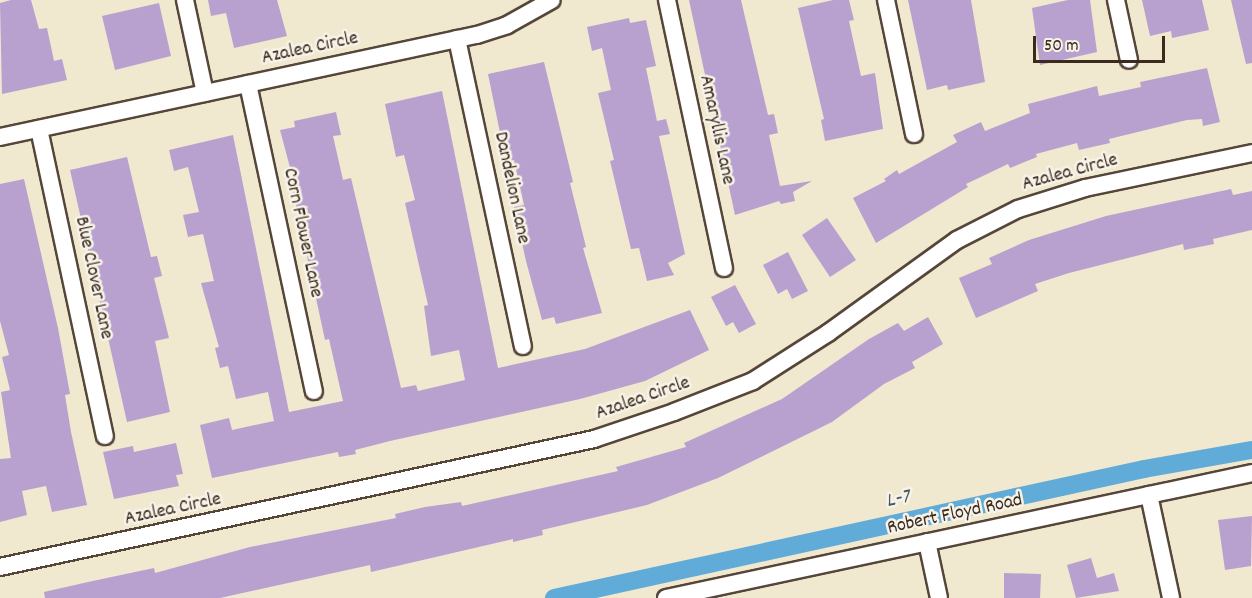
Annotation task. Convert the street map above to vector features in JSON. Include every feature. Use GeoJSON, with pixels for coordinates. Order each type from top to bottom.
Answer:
{"type":"FeatureCollection","features":[{"type":"Feature","properties":{"kind":"street"},"geometry":{"type":"LineString","coordinates":[[185,0],[205,93]]}},
{"type":"Feature","properties":{"kind":"street","name":"Azalea Circle"},"geometry":{"type":"LineString","coordinates":[[0,137],[457,39],[507,25],[552,0]]}},
{"type":"Feature","properties":{"kind":"street","name":"Amaryllis Lane"},"geometry":{"type":"LineString","coordinates":[[667,0],[724,268]]}},
{"type":"Feature","properties":{"kind":"street"},"geometry":{"type":"LineString","coordinates":[[886,0],[914,134]]}},
{"type":"Feature","properties":{"kind":"street"},"geometry":{"type":"LineString","coordinates":[[1116,0],[1129,60]]}},
{"type":"Feature","properties":{"kind":"street","name":"Dandelion Lane"},"geometry":{"type":"LineString","coordinates":[[457,39],[523,346]]}},
{"type":"Feature","properties":{"kind":"street","name":"Corn Flower Lane"},"geometry":{"type":"LineString","coordinates":[[248,84],[314,391]]}},
{"type":"Feature","properties":{"kind":"street","name":"Blue Clover Lane"},"geometry":{"type":"LineString","coordinates":[[39,129],[105,436]]}},
{"type":"Feature","properties":{"kind":"street","name":"Azalea Circle"},"geometry":{"type":"LineString","coordinates":[[0,567],[594,439],[675,412],[753,381],[828,333],[957,240],[1018,209],[1084,188],[1252,153]]}},
{"type":"Feature","properties":{"kind":"street","name":"Robert Floyd Road"},"geometry":{"type":"LineString","coordinates":[[666,598],[706,594],[927,542],[1252,473]]}},
{"type":"Feature","properties":{"kind":"street"},"geometry":{"type":"LineString","coordinates":[[1149,495],[1171,598]]}},
{"type":"Feature","properties":{"kind":"street"},"geometry":{"type":"LineString","coordinates":[[927,542],[939,598]]}},
{"type":"Feature","properties":{"kind":"building"},"geometry":{"type":"Polygon","coordinates":[[[11,0],[31,0],[39,29],[47,28],[54,61],[62,59],[67,80],[2,94],[0,3],[11,0]]]}},
{"type":"Feature","properties":{"kind":"building"},"geometry":{"type":"Polygon","coordinates":[[[208,0],[277,0],[287,36],[234,48],[226,13],[211,16],[208,0]]]}},
{"type":"Feature","properties":{"kind":"building"},"geometry":{"type":"Polygon","coordinates":[[[689,0],[741,0],[768,115],[774,114],[778,133],[769,135],[780,186],[812,181],[793,192],[795,201],[781,204],[779,201],[735,215],[689,0]]]}},
{"type":"Feature","properties":{"kind":"building"},"geometry":{"type":"Polygon","coordinates":[[[833,0],[849,0],[854,20],[849,21],[861,76],[875,73],[883,129],[825,141],[821,120],[824,119],[798,8],[833,0]]]}},
{"type":"Feature","properties":{"kind":"building"},"geometry":{"type":"Polygon","coordinates":[[[908,0],[971,0],[985,82],[948,90],[947,85],[927,90],[908,0]]]}},
{"type":"Feature","properties":{"kind":"building"},"geometry":{"type":"Polygon","coordinates":[[[1068,0],[1090,0],[1097,52],[1040,65],[1032,8],[1068,0]]]}},
{"type":"Feature","properties":{"kind":"building"},"geometry":{"type":"Polygon","coordinates":[[[1142,0],[1202,0],[1209,30],[1172,38],[1171,31],[1150,36],[1142,0]]]}},
{"type":"Feature","properties":{"kind":"building"},"geometry":{"type":"Polygon","coordinates":[[[1231,0],[1252,0],[1252,63],[1246,64],[1231,0]]]}},
{"type":"Feature","properties":{"kind":"building"},"geometry":{"type":"Polygon","coordinates":[[[159,3],[171,56],[115,70],[102,16],[159,3]]]}},
{"type":"Feature","properties":{"kind":"building"},"geometry":{"type":"Polygon","coordinates":[[[629,18],[630,23],[646,20],[656,66],[646,68],[657,121],[666,119],[670,134],[659,136],[685,254],[668,263],[674,275],[647,281],[639,248],[631,249],[610,161],[614,160],[598,93],[611,90],[602,48],[592,51],[587,27],[629,18]]]}},
{"type":"Feature","properties":{"kind":"building"},"geometry":{"type":"Polygon","coordinates":[[[544,62],[573,182],[570,183],[586,247],[583,248],[602,313],[556,324],[554,317],[542,320],[514,207],[524,205],[514,160],[506,162],[488,74],[544,62]]]}},
{"type":"Feature","properties":{"kind":"building"},"geometry":{"type":"Polygon","coordinates":[[[1207,68],[1220,122],[1203,126],[1202,119],[1187,120],[1109,139],[1110,143],[1079,150],[1077,143],[1036,154],[1037,157],[1010,168],[1008,164],[966,184],[968,187],[876,243],[853,198],[886,181],[884,179],[897,170],[899,174],[957,142],[953,135],[981,122],[985,131],[1030,113],[1028,104],[1097,86],[1099,96],[1141,87],[1140,82],[1207,68]]]}},
{"type":"Feature","properties":{"kind":"building"},"geometry":{"type":"Polygon","coordinates":[[[442,91],[498,368],[585,349],[690,310],[709,350],[645,381],[580,399],[390,441],[355,450],[356,454],[339,457],[338,452],[212,478],[200,425],[229,418],[232,430],[274,421],[268,392],[236,399],[228,366],[220,368],[215,348],[219,347],[201,283],[214,281],[203,234],[188,237],[183,215],[199,212],[188,167],[174,171],[169,150],[233,135],[289,412],[343,401],[329,339],[325,340],[293,191],[296,190],[280,130],[295,127],[294,121],[336,112],[341,135],[333,136],[343,180],[351,178],[401,388],[416,385],[418,391],[465,380],[459,350],[431,356],[424,306],[428,305],[405,203],[415,200],[404,155],[396,157],[385,104],[442,91]]]}},
{"type":"Feature","properties":{"kind":"building"},"geometry":{"type":"Polygon","coordinates":[[[127,157],[151,257],[157,256],[162,276],[154,278],[169,338],[155,341],[170,412],[127,422],[70,170],[127,157]]]}},
{"type":"Feature","properties":{"kind":"building"},"geometry":{"type":"Polygon","coordinates":[[[24,179],[58,328],[70,394],[65,395],[71,432],[87,505],[52,512],[46,486],[22,491],[27,515],[0,522],[0,459],[11,458],[1,392],[10,390],[2,357],[9,355],[0,321],[0,184],[24,179]]]}},
{"type":"Feature","properties":{"kind":"building"},"geometry":{"type":"Polygon","coordinates":[[[1231,189],[1233,195],[1252,191],[1252,230],[1213,239],[1214,244],[1184,250],[1183,244],[1069,273],[1035,284],[1038,291],[976,318],[959,278],[992,264],[989,258],[1029,240],[1106,216],[1231,189]]]}},
{"type":"Feature","properties":{"kind":"building"},"geometry":{"type":"Polygon","coordinates":[[[827,218],[856,260],[830,277],[802,235],[827,218]]]}},
{"type":"Feature","properties":{"kind":"building"},"geometry":{"type":"Polygon","coordinates":[[[788,252],[808,291],[792,299],[787,289],[778,294],[763,265],[788,252]]]}},
{"type":"Feature","properties":{"kind":"building"},"geometry":{"type":"Polygon","coordinates":[[[735,285],[756,324],[739,333],[733,322],[726,326],[711,297],[735,285]]]}},
{"type":"Feature","properties":{"kind":"building"},"geometry":{"type":"Polygon","coordinates":[[[928,317],[943,344],[912,362],[915,368],[884,384],[832,422],[718,478],[647,505],[542,530],[543,535],[513,542],[513,539],[371,572],[370,565],[220,598],[45,598],[44,592],[154,568],[155,573],[250,547],[396,518],[395,514],[425,507],[461,502],[462,506],[618,471],[616,467],[686,447],[684,443],[782,399],[869,339],[898,323],[904,331],[928,317]]]}},
{"type":"Feature","properties":{"kind":"building"},"geometry":{"type":"Polygon","coordinates":[[[176,443],[183,474],[176,475],[179,486],[114,499],[103,452],[133,446],[134,452],[176,443]]]}},
{"type":"Feature","properties":{"kind":"building"},"geometry":{"type":"Polygon","coordinates":[[[1252,516],[1251,566],[1225,570],[1218,520],[1252,516]]]}},
{"type":"Feature","properties":{"kind":"building"},"geometry":{"type":"Polygon","coordinates":[[[1091,558],[1097,578],[1114,573],[1119,591],[1076,598],[1067,565],[1091,558]]]}},
{"type":"Feature","properties":{"kind":"building"},"geometry":{"type":"Polygon","coordinates":[[[1004,573],[1041,574],[1040,598],[1004,598],[1004,573]]]}},
{"type":"Feature","properties":{"kind":"waterway","name":"L-7"},"geometry":{"type":"LineString","coordinates":[[554,598],[1144,469],[1252,450]]}}]}
